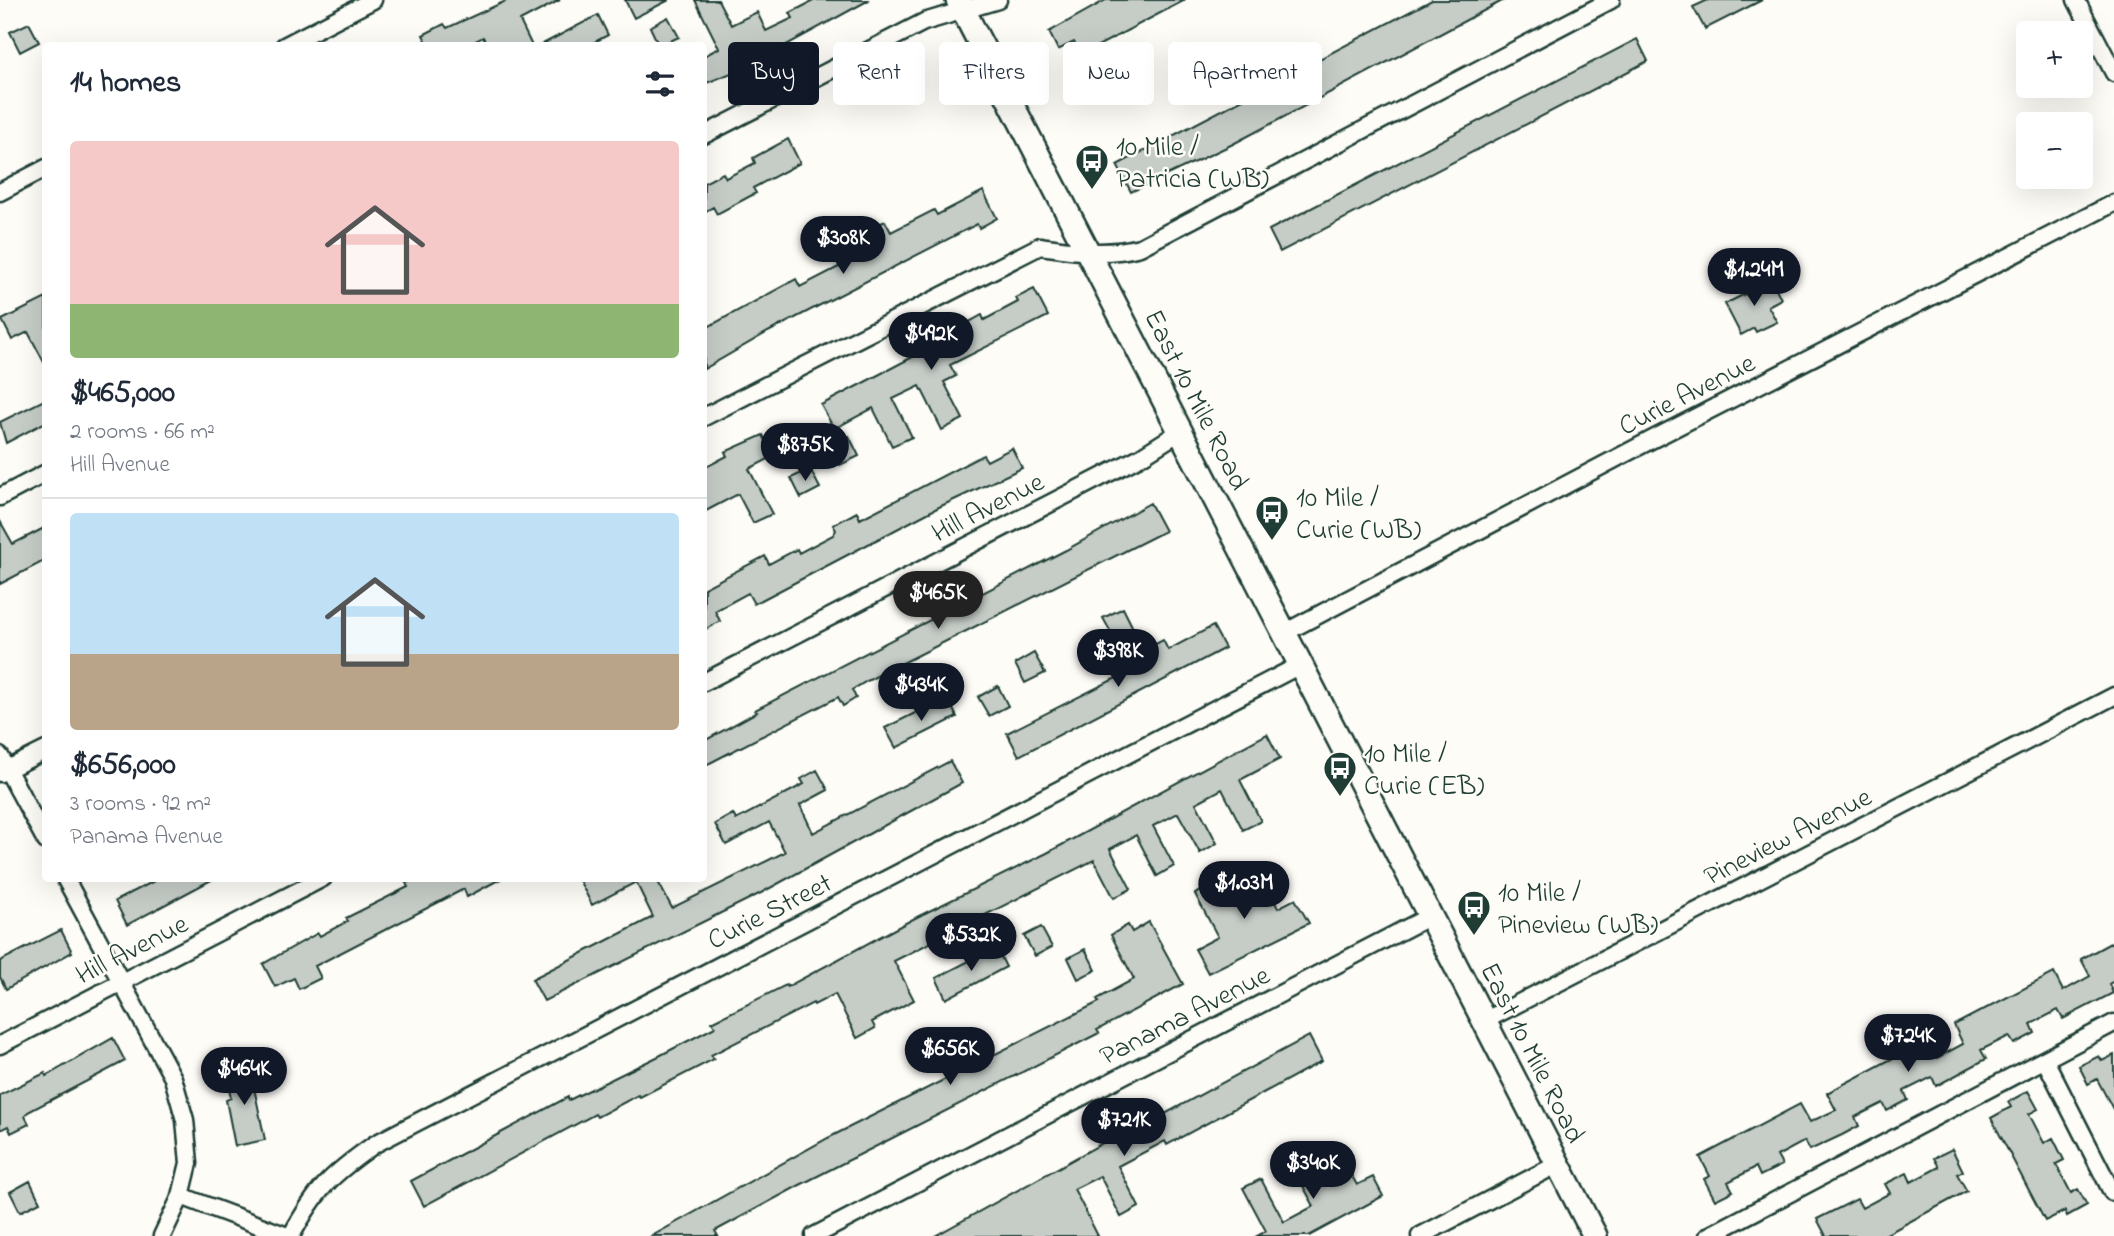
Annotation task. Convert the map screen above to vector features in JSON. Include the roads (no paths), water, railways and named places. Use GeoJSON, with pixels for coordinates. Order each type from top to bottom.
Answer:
{"type":"FeatureCollection","features":[{"type":"Feature","properties":{"kind":"main road","name":"East 10 Mile Road"},"geometry":{"type":"LineString","coordinates":[[961,5],[1595,1236]]}},
{"type":"Feature","properties":{"kind":"street"},"geometry":{"type":"LineString","coordinates":[[292,42],[373,0]]}},
{"type":"Feature","properties":{"kind":"street"},"geometry":{"type":"LineString","coordinates":[[707,133],[961,5],[998,0]]}},
{"type":"Feature","properties":{"kind":"street"},"geometry":{"type":"LineString","coordinates":[[707,415],[1040,246],[1090,254],[1120,252],[1140,247],[1611,0]]}},
{"type":"Feature","properties":{"kind":"street"},"geometry":{"type":"LineString","coordinates":[[2076,0],[2114,73]]}},
{"type":"Feature","properties":{"kind":"street"},"geometry":{"type":"LineString","coordinates":[[0,192],[42,170]]}},
{"type":"Feature","properties":{"kind":"street","name":"Curie Avenue"},"geometry":{"type":"LineString","coordinates":[[1284,633],[1653,439],[2114,203]]}},
{"type":"Feature","properties":{"kind":"street","name":"Hill Avenue"},"geometry":{"type":"LineString","coordinates":[[707,680],[1140,457],[1181,431]]}},
{"type":"Feature","properties":{"kind":"street"},"geometry":{"type":"LineString","coordinates":[[0,497],[42,475]]}},
{"type":"Feature","properties":{"kind":"street","name":"Curie Street"},"geometry":{"type":"LineString","coordinates":[[181,1196],[289,1236],[312,1197],[339,1169],[375,1144],[1300,665]]}},
{"type":"Feature","properties":{"kind":"street","name":"Pineview Avenue"},"geometry":{"type":"LineString","coordinates":[[1483,1021],[2114,696]]}},
{"type":"Feature","properties":{"kind":"street"},"geometry":{"type":"LineString","coordinates":[[42,751],[2,766],[42,835]]}},
{"type":"Feature","properties":{"kind":"street"},"geometry":{"type":"LineString","coordinates":[[67,882],[173,1078],[185,1119],[189,1163],[181,1196],[162,1236]]}},
{"type":"Feature","properties":{"kind":"street","name":"Hill Avenue"},"geometry":{"type":"LineString","coordinates":[[0,1045],[315,882]]}},
{"type":"Feature","properties":{"kind":"street","name":"Panama Avenue"},"geometry":{"type":"LineString","coordinates":[[814,1236],[1430,916]]}},
{"type":"Feature","properties":{"kind":"street"},"geometry":{"type":"LineString","coordinates":[[1708,1236],[2114,1023]]}},
{"type":"Feature","properties":{"kind":"street"},"geometry":{"type":"LineString","coordinates":[[2045,1060],[2112,1192]]}},
{"type":"Feature","properties":{"kind":"street"},"geometry":{"type":"LineString","coordinates":[[1420,1236],[1558,1164]]}},
{"type":"Feature","properties":{"kind":"place","name":"10 Mile / Patricia (WB)"},"geometry":{"type":"Point","coordinates":[1092,191]}},
{"type":"Feature","properties":{"kind":"place","name":"10 Mile / Curie (WB)"},"geometry":{"type":"Point","coordinates":[1272,542]}},
{"type":"Feature","properties":{"kind":"place","name":"10 Mile / Curie (EB)"},"geometry":{"type":"Point","coordinates":[1340,798]}},
{"type":"Feature","properties":{"kind":"place","name":"10 Mile / Pineview (WB)"},"geometry":{"type":"Point","coordinates":[1474,937]}}]}
